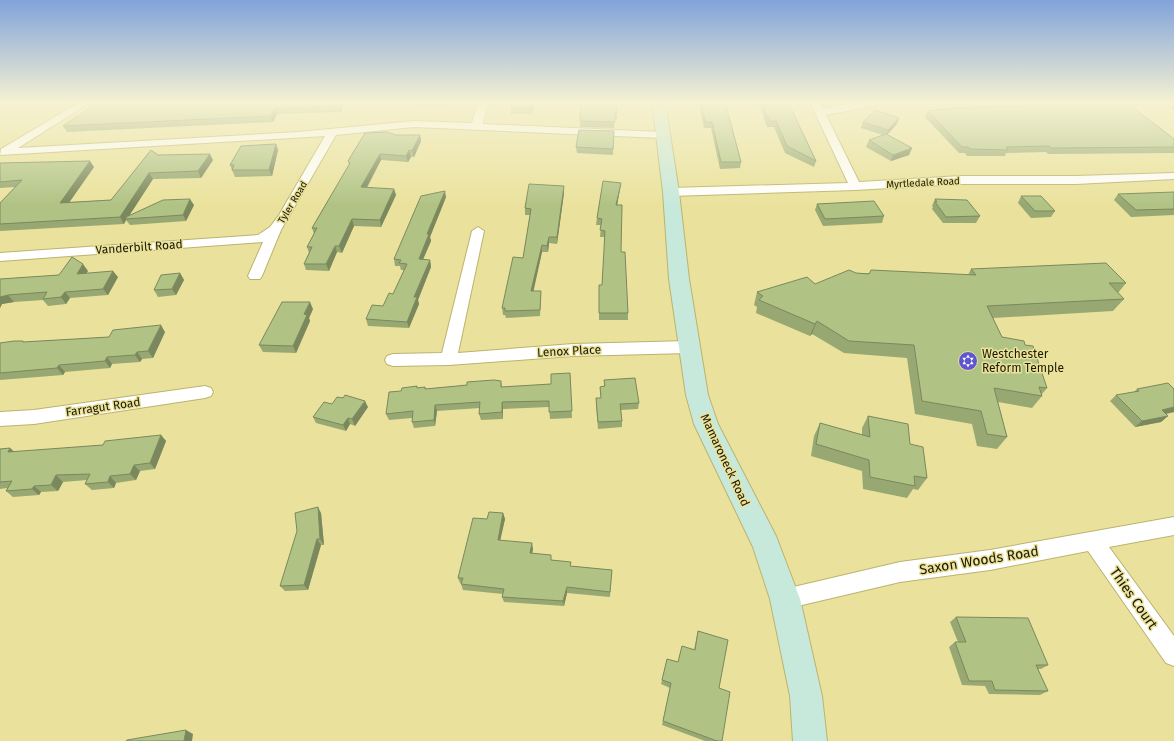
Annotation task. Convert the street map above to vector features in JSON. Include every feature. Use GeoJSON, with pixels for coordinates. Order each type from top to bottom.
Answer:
{"type":"FeatureCollection","features":[{"type":"Feature","properties":{"kind":"street"},"geometry":{"type":"LineString","coordinates":[[1,153],[28,137]]}},
{"type":"Feature","properties":{"kind":"street"},"geometry":{"type":"LineString","coordinates":[[1,153],[250,137]]}},
{"type":"Feature","properties":{"kind":"street","name":"Tyler Road"},"geometry":{"type":"LineString","coordinates":[[255,276],[275,230],[285,216],[331,137]]}},
{"type":"Feature","properties":{"kind":"street","name":"Mamaroneck Road"},"geometry":{"type":"LineString","coordinates":[[662,137],[671,192],[679,279],[697,395],[706,424],[766,545],[785,598],[806,696],[810,741]]}},
{"type":"Feature","properties":{"kind":"street"},"geometry":{"type":"LineString","coordinates":[[831,137],[855,186]]}},
{"type":"Feature","properties":{"kind":"street","name":"Myrtledale Road"},"geometry":{"type":"LineString","coordinates":[[671,192],[855,186],[962,180],[1076,180],[1174,176]]}},
{"type":"Feature","properties":{"kind":"street","name":"Vanderbilt Road"},"geometry":{"type":"LineString","coordinates":[[0,257],[261,239],[275,230]]}},
{"type":"Feature","properties":{"kind":"street"},"geometry":{"type":"LineString","coordinates":[[449,358],[478,231]]}},
{"type":"Feature","properties":{"kind":"street","name":"Lenox Place"},"geometry":{"type":"LineString","coordinates":[[393,360],[573,350],[689,346]]}},
{"type":"Feature","properties":{"kind":"street","name":"Farragut Road"},"geometry":{"type":"LineString","coordinates":[[0,420],[34,417],[206,392]]}},
{"type":"Feature","properties":{"kind":"street","name":"Saxon Woods Road"},"geometry":{"type":"LineString","coordinates":[[785,598],[900,572],[990,560],[1174,526]]}},
{"type":"Feature","properties":{"kind":"street","name":"Thies Court"},"geometry":{"type":"LineString","coordinates":[[1093,541],[1174,655]]}},
{"type":"Feature","properties":{"kind":"building"},"geometry":{"type":"Polygon","coordinates":[[[363,137],[419,137],[412,151],[409,150],[406,156],[380,154],[361,187],[394,189],[380,220],[352,219],[339,246],[335,246],[326,264],[304,264],[312,247],[307,247],[317,228],[312,228],[350,163],[348,161],[363,137]]]}},
{"type":"Feature","properties":{"kind":"building"},"geometry":{"type":"Polygon","coordinates":[[[578,137],[614,137],[613,149],[576,147],[578,137]]]}},
{"type":"Feature","properties":{"kind":"building"},"geometry":{"type":"Polygon","coordinates":[[[715,137],[734,137],[741,162],[721,162],[715,137]]]}},
{"type":"Feature","properties":{"kind":"building"},"geometry":{"type":"Polygon","coordinates":[[[783,137],[804,137],[816,161],[787,146],[783,137]]]}},
{"type":"Feature","properties":{"kind":"building"},"geometry":{"type":"Polygon","coordinates":[[[879,137],[891,137],[912,148],[893,155],[869,140],[879,137]]]}},
{"type":"Feature","properties":{"kind":"building"},"geometry":{"type":"Polygon","coordinates":[[[952,137],[1171,137],[1174,139],[1174,147],[1006,147],[1008,150],[970,149],[968,147],[962,147],[952,137]]]}},
{"type":"Feature","properties":{"kind":"building"},"geometry":{"type":"Polygon","coordinates":[[[276,144],[269,170],[232,170],[234,165],[230,165],[241,146],[276,144]]]}},
{"type":"Feature","properties":{"kind":"building"},"geometry":{"type":"Polygon","coordinates":[[[151,150],[158,155],[210,154],[198,171],[149,173],[120,217],[0,224],[0,203],[22,180],[0,182],[0,163],[90,161],[60,203],[111,200],[151,150]]]}},
{"type":"Feature","properties":{"kind":"building"},"geometry":{"type":"Polygon","coordinates":[[[603,181],[621,183],[616,205],[622,205],[621,252],[625,252],[628,313],[599,313],[599,285],[602,285],[605,231],[600,230],[602,219],[597,218],[603,181]]]}},
{"type":"Feature","properties":{"kind":"building"},"geometry":{"type":"Polygon","coordinates":[[[529,184],[564,186],[557,237],[549,237],[547,246],[542,245],[531,291],[541,291],[540,310],[505,311],[505,308],[502,308],[513,257],[523,258],[531,209],[525,208],[529,184]]]}},
{"type":"Feature","properties":{"kind":"building"},"geometry":{"type":"Polygon","coordinates":[[[445,191],[427,234],[429,234],[419,259],[430,260],[414,297],[417,297],[407,322],[366,319],[372,305],[383,306],[389,293],[393,294],[407,264],[399,263],[401,260],[394,259],[421,196],[445,191]]]}},
{"type":"Feature","properties":{"kind":"building"},"geometry":{"type":"Polygon","coordinates":[[[1174,192],[1174,209],[1136,210],[1118,194],[1174,192]]]}},
{"type":"Feature","properties":{"kind":"building"},"geometry":{"type":"Polygon","coordinates":[[[1021,196],[1041,196],[1055,211],[1035,211],[1021,196]]]}},
{"type":"Feature","properties":{"kind":"building"},"geometry":{"type":"Polygon","coordinates":[[[190,199],[183,215],[126,219],[126,217],[163,200],[190,199]]]}},
{"type":"Feature","properties":{"kind":"building"},"geometry":{"type":"Polygon","coordinates":[[[935,199],[967,200],[980,216],[946,217],[935,202],[937,202],[935,199]]]}},
{"type":"Feature","properties":{"kind":"building"},"geometry":{"type":"Polygon","coordinates":[[[874,201],[884,216],[825,219],[817,204],[874,201]]]}},
{"type":"Feature","properties":{"kind":"building"},"geometry":{"type":"Polygon","coordinates":[[[72,257],[83,264],[77,274],[113,271],[103,289],[65,292],[61,297],[43,299],[47,292],[0,297],[0,279],[59,275],[72,257]]]}},
{"type":"Feature","properties":{"kind":"building","name":"Westchester Reform Temple"},"geometry":{"type":"Polygon","coordinates":[[[1106,263],[1126,283],[1109,283],[1124,299],[987,306],[1002,337],[1024,341],[1025,345],[1033,346],[1047,388],[1039,387],[1042,396],[994,388],[1007,437],[987,434],[981,411],[922,401],[914,345],[849,341],[817,321],[815,324],[759,300],[763,296],[757,292],[807,277],[815,284],[849,270],[856,273],[869,274],[871,270],[976,275],[971,269],[1106,263]]]}},
{"type":"Feature","properties":{"kind":"building"},"geometry":{"type":"Polygon","coordinates":[[[180,273],[172,289],[154,290],[161,275],[180,273]]]}},
{"type":"Feature","properties":{"kind":"building"},"geometry":{"type":"Polygon","coordinates":[[[282,302],[310,302],[304,314],[307,315],[293,346],[259,345],[282,302]]]}},
{"type":"Feature","properties":{"kind":"building"},"geometry":{"type":"Polygon","coordinates":[[[161,325],[148,351],[137,352],[135,355],[107,357],[105,361],[59,365],[57,368],[0,373],[0,343],[14,341],[23,342],[109,337],[113,330],[161,325]]]}},
{"type":"Feature","properties":{"kind":"building"},"geometry":{"type":"Polygon","coordinates":[[[570,373],[572,411],[549,412],[549,401],[502,402],[502,412],[479,414],[480,402],[435,405],[434,420],[412,422],[413,411],[386,414],[389,392],[401,391],[402,388],[417,386],[417,388],[425,387],[425,389],[467,385],[467,382],[494,380],[501,381],[501,387],[551,384],[551,374],[570,373]]]}},
{"type":"Feature","properties":{"kind":"building"},"geometry":{"type":"Polygon","coordinates":[[[635,378],[639,403],[620,404],[622,421],[598,422],[596,398],[601,398],[600,387],[605,386],[604,380],[635,378]]]}},
{"type":"Feature","properties":{"kind":"building"},"geometry":{"type":"Polygon","coordinates":[[[1168,383],[1174,389],[1174,407],[1162,410],[1168,416],[1142,421],[1116,395],[1139,391],[1137,389],[1168,383]]]}},
{"type":"Feature","properties":{"kind":"building"},"geometry":{"type":"Polygon","coordinates":[[[345,395],[365,401],[352,419],[348,418],[343,425],[313,417],[324,402],[332,404],[337,397],[343,398],[345,395]]]}},
{"type":"Feature","properties":{"kind":"building"},"geometry":{"type":"Polygon","coordinates":[[[868,416],[908,424],[910,444],[923,447],[927,478],[914,476],[915,486],[870,477],[869,460],[816,444],[820,423],[870,437],[868,416]]]}},
{"type":"Feature","properties":{"kind":"building"},"geometry":{"type":"Polygon","coordinates":[[[161,435],[150,463],[134,465],[130,474],[110,476],[108,482],[85,484],[90,474],[56,475],[51,485],[34,486],[32,489],[6,491],[12,481],[0,482],[0,449],[10,448],[8,452],[103,445],[105,441],[161,435]]]}},
{"type":"Feature","properties":{"kind":"building"},"geometry":{"type":"Polygon","coordinates":[[[318,507],[320,539],[317,539],[304,585],[280,586],[297,531],[295,513],[318,507]]]}},
{"type":"Feature","properties":{"kind":"building"},"geometry":{"type":"Polygon","coordinates":[[[489,512],[503,513],[498,540],[532,543],[530,553],[551,555],[551,560],[571,562],[570,566],[612,570],[610,592],[567,587],[563,601],[502,597],[504,589],[461,584],[463,578],[458,578],[473,518],[487,519],[489,512]]]}},
{"type":"Feature","properties":{"kind":"building"},"geometry":{"type":"Polygon","coordinates":[[[956,617],[1028,618],[1048,665],[1036,665],[1048,691],[995,690],[992,681],[969,681],[955,642],[966,642],[956,617]]]}},
{"type":"Feature","properties":{"kind":"building"},"geometry":{"type":"Polygon","coordinates":[[[698,631],[728,640],[719,688],[730,692],[722,741],[717,741],[663,721],[671,683],[662,680],[667,659],[678,662],[682,646],[695,650],[698,631]]]}},
{"type":"Feature","properties":{"kind":"building"},"geometry":{"type":"Polygon","coordinates":[[[186,730],[184,741],[126,741],[127,740],[186,730]]]}},
{"type":"Feature","properties":{"kind":"place","name":"Westchester Reform Temple"},"geometry":{"type":"Point","coordinates":[968,361]}}]}
